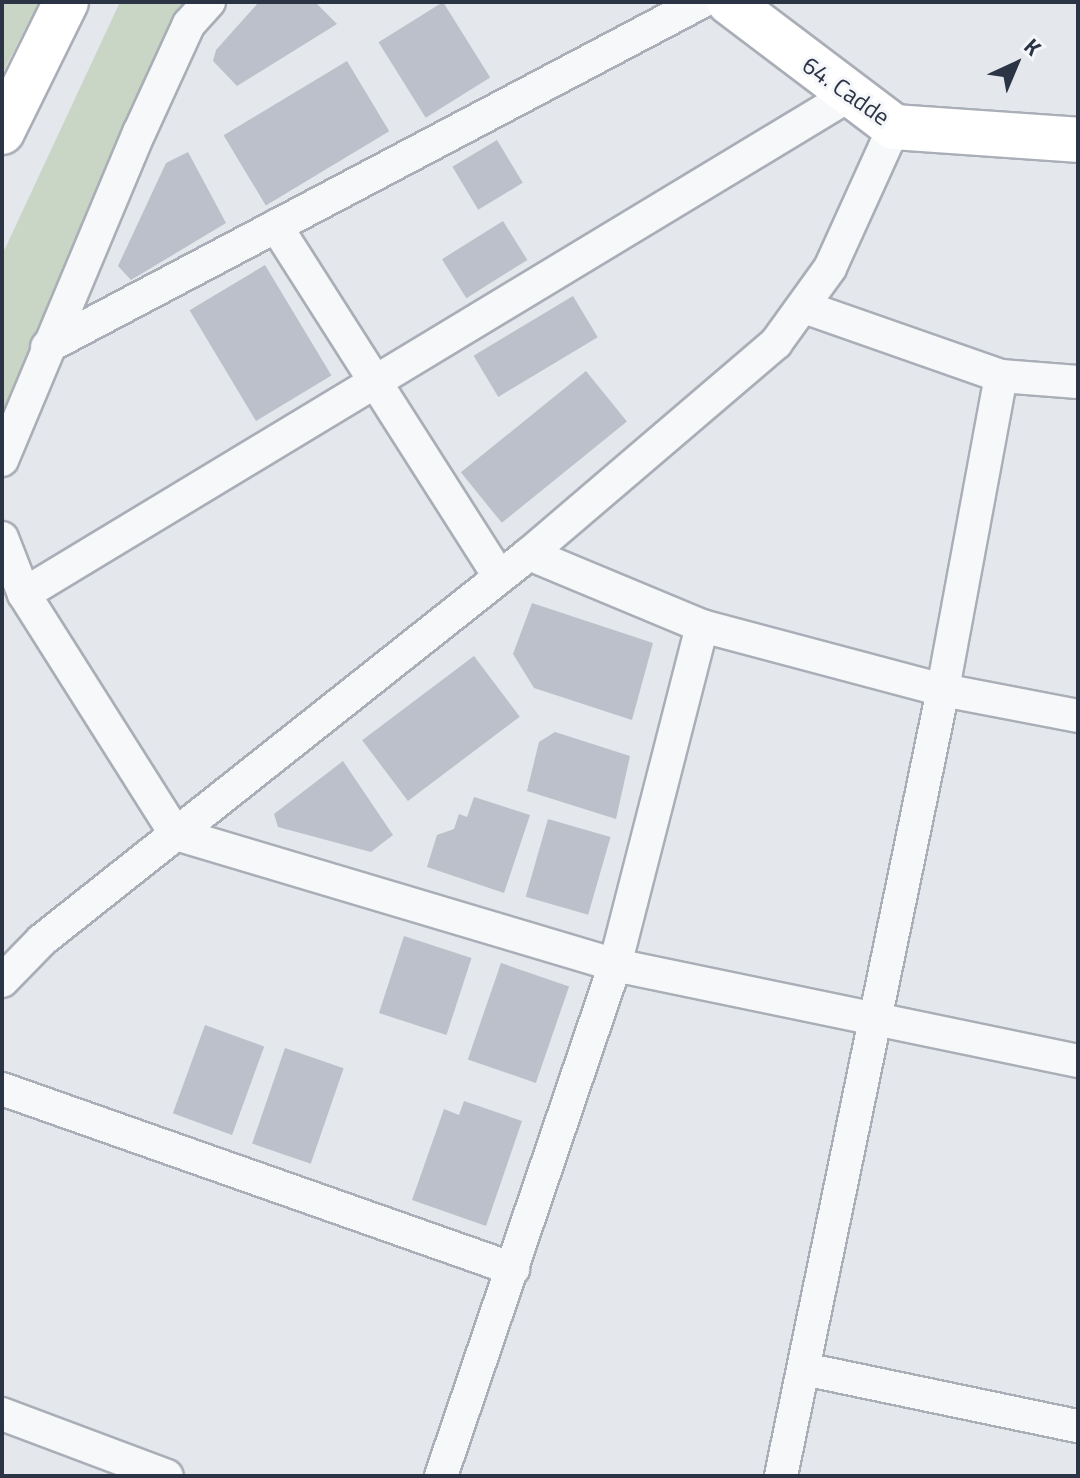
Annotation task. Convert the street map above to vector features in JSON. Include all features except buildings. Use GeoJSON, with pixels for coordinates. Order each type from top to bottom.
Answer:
{"type":"FeatureCollection","features":[{"type":"Feature","properties":{"kind":"main road"},"geometry":{"type":"LineString","coordinates":[[2,132],[66,2]]}},
{"type":"Feature","properties":{"kind":"main road","name":"64. Cadde"},"geometry":{"type":"LineString","coordinates":[[729,2],[848,96],[894,127],[1078,140]]}},
{"type":"Feature","properties":{"kind":"street"},"geometry":{"type":"LineString","coordinates":[[2,460],[47,347],[189,24],[209,2]]}},
{"type":"Feature","properties":{"kind":"street"},"geometry":{"type":"LineString","coordinates":[[47,347],[701,2]]}},
{"type":"Feature","properties":{"kind":"street"},"geometry":{"type":"LineString","coordinates":[[24,594],[848,96]]}},
{"type":"Feature","properties":{"kind":"street"},"geometry":{"type":"LineString","coordinates":[[5,973],[529,554],[745,376],[804,307],[853,225],[894,127]]}},
{"type":"Feature","properties":{"kind":"street"},"geometry":{"type":"LineString","coordinates":[[276,226],[372,384],[500,577]]}},
{"type":"Feature","properties":{"kind":"street"},"geometry":{"type":"LineString","coordinates":[[804,307],[1001,376],[1078,382]]}},
{"type":"Feature","properties":{"kind":"street"},"geometry":{"type":"LineString","coordinates":[[781,1476],[877,1024],[1001,376]]}},
{"type":"Feature","properties":{"kind":"street"},"geometry":{"type":"LineString","coordinates":[[2,538],[24,594],[176,834],[615,965],[877,1024],[1078,1061]]}},
{"type":"Feature","properties":{"kind":"street"},"geometry":{"type":"LineString","coordinates":[[529,554],[702,626],[943,690],[1078,716]]}},
{"type":"Feature","properties":{"kind":"street"},"geometry":{"type":"LineString","coordinates":[[441,1476],[615,965],[702,626]]}},
{"type":"Feature","properties":{"kind":"street"},"geometry":{"type":"LineString","coordinates":[[2,1089],[513,1269]]}},
{"type":"Feature","properties":{"kind":"street"},"geometry":{"type":"LineString","coordinates":[[804,1369],[1078,1426]]}},
{"type":"Feature","properties":{"kind":"street"},"geometry":{"type":"LineString","coordinates":[[2,1414],[167,1476]]}},
{"type":"Feature","properties":{"kind":"green space"},"geometry":{"type":"Polygon","coordinates":[[[2,2],[39,2],[2,74],[2,2]]]}},
{"type":"Feature","properties":{"kind":"green space"},"geometry":{"type":"Polygon","coordinates":[[[120,2],[191,2],[2,423],[2,255],[120,2]]]}}]}
